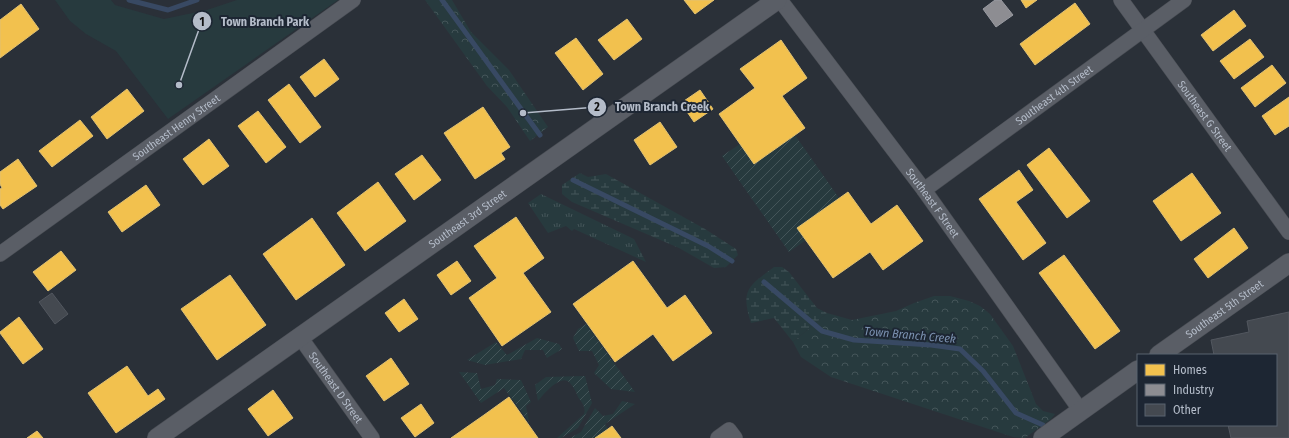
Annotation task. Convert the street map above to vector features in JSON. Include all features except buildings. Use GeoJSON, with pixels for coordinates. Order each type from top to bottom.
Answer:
{"type":"FeatureCollection","features":[{"type":"Feature","properties":{"kind":"street","name":"Southeast Henry Street"},"geometry":{"type":"LineString","coordinates":[[0,254],[353,0]]}},
{"type":"Feature","properties":{"kind":"street","name":"Southeast F Street"},"geometry":{"type":"LineString","coordinates":[[778,0],[924,190],[1081,410]]}},
{"type":"Feature","properties":{"kind":"street","name":"Southeast 3rd Street"},"geometry":{"type":"LineString","coordinates":[[157,438],[778,0]]}},
{"type":"Feature","properties":{"kind":"street","name":"Southeast G Street"},"geometry":{"type":"LineString","coordinates":[[1121,0],[1289,232]]}},
{"type":"Feature","properties":{"kind":"street","name":"Southeast 4th Street"},"geometry":{"type":"LineString","coordinates":[[924,190],[1184,0]]}},
{"type":"Feature","properties":{"kind":"street","name":"Southeast 5th Street"},"geometry":{"type":"LineString","coordinates":[[1160,354],[1289,263]]}},
{"type":"Feature","properties":{"kind":"street","name":"Southeast D Street"},"geometry":{"type":"LineString","coordinates":[[300,337],[372,438]]}},
{"type":"Feature","properties":{"kind":"street"},"geometry":{"type":"LineString","coordinates":[[1043,438],[1137,371]]}},
{"type":"Feature","properties":{"kind":"green space"},"geometry":{"type":"Polygon","coordinates":[[[55,0],[111,0],[115,5],[164,19],[207,10],[237,0],[338,0],[168,119],[116,51],[86,34],[70,21],[55,0]]]}},
{"type":"Feature","properties":{"kind":"green space"},"geometry":{"type":"Polygon","coordinates":[[[425,0],[452,0],[471,32],[509,70],[548,127],[530,141],[507,107],[487,86],[425,0]]]}},
{"type":"Feature","properties":{"kind":"green space"},"geometry":{"type":"Polygon","coordinates":[[[795,135],[839,198],[797,228],[806,240],[789,252],[722,156],[740,144],[755,164],[795,135]]]}},
{"type":"Feature","properties":{"kind":"green space"},"geometry":{"type":"Polygon","coordinates":[[[580,173],[588,177],[606,174],[705,229],[736,249],[738,255],[726,267],[714,268],[679,248],[572,202],[562,194],[562,185],[580,173]]]}},
{"type":"Feature","properties":{"kind":"green space"},"geometry":{"type":"Polygon","coordinates":[[[541,194],[634,239],[646,262],[574,229],[572,231],[566,226],[548,233],[528,203],[541,194]]]}},
{"type":"Feature","properties":{"kind":"green space"},"geometry":{"type":"Polygon","coordinates":[[[774,267],[782,267],[789,272],[817,308],[827,313],[793,342],[774,318],[751,323],[748,312],[746,303],[749,289],[758,279],[774,267]]]}},
{"type":"Feature","properties":{"kind":"green space"},"geometry":{"type":"Polygon","coordinates":[[[934,296],[950,296],[969,301],[980,306],[990,314],[1013,346],[1036,404],[1043,411],[1055,414],[1051,419],[1025,438],[1013,437],[831,377],[801,357],[793,342],[827,313],[852,320],[896,311],[934,296]]]}},
{"type":"Feature","properties":{"kind":"green space"},"geometry":{"type":"Polygon","coordinates":[[[586,324],[635,392],[611,389],[594,373],[599,365],[592,351],[579,351],[573,338],[578,329],[586,324]]]}},
{"type":"Feature","properties":{"kind":"green space"},"geometry":{"type":"Polygon","coordinates":[[[537,338],[559,344],[562,349],[547,358],[543,350],[525,350],[521,359],[485,365],[467,360],[496,342],[507,355],[537,338]]]}},
{"type":"Feature","properties":{"kind":"green space"},"geometry":{"type":"Polygon","coordinates":[[[459,372],[477,373],[481,389],[495,385],[497,379],[521,380],[531,402],[526,406],[529,422],[504,388],[481,403],[459,372]]]}},
{"type":"Feature","properties":{"kind":"green space"},"geometry":{"type":"Polygon","coordinates":[[[585,376],[592,403],[578,428],[561,438],[557,438],[584,414],[583,405],[573,386],[566,381],[558,382],[538,401],[535,385],[546,377],[585,376]]]}},
{"type":"Feature","properties":{"kind":"green space"},"geometry":{"type":"Polygon","coordinates":[[[622,401],[635,404],[605,424],[608,429],[595,438],[570,438],[581,432],[595,408],[603,416],[613,414],[622,401]]]}},
{"type":"Feature","properties":{"kind":"waterway","name":"Town Branch Creek"},"geometry":{"type":"LineString","coordinates":[[129,0],[168,10],[197,0]]}},
{"type":"Feature","properties":{"kind":"waterway","name":"Town Branch Creek"},"geometry":{"type":"LineString","coordinates":[[442,0],[540,135]]}},
{"type":"Feature","properties":{"kind":"waterway","name":"Town Branch Creek"},"geometry":{"type":"LineString","coordinates":[[573,180],[708,246],[732,261]]}},
{"type":"Feature","properties":{"kind":"waterway","name":"Town Branch Creek"},"geometry":{"type":"LineString","coordinates":[[764,282],[822,331],[854,340],[931,345],[960,349],[983,371],[1016,413],[1043,425]]}},
{"type":"Feature","properties":{"kind":"place","name":"Town Branch Park"},"geometry":{"type":"Point","coordinates":[179,85]}},
{"type":"Feature","properties":{"kind":"place","name":"Town Branch Creek"},"geometry":{"type":"Point","coordinates":[523,113]}}]}
